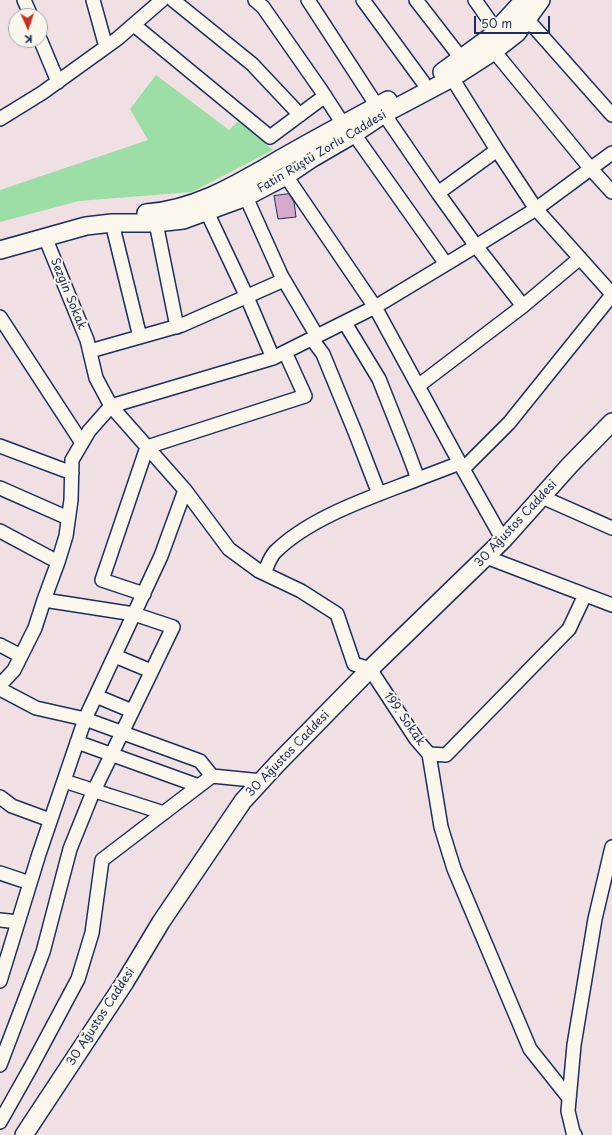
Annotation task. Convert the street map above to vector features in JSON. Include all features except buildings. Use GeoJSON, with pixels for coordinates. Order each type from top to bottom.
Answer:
{"type":"FeatureCollection","features":[{"type":"Feature","properties":{"kind":"main road","name":"Fatin Rüştü Zorlu Caddesi"},"geometry":{"type":"LineString","coordinates":[[0,239],[45,228],[76,217],[104,214],[159,212],[207,199],[348,129],[422,82],[444,71],[490,37],[524,0]]}},
{"type":"Feature","properties":{"kind":"main road","name":"Fatin Rüştü Zorlu Caddesi"},"geometry":{"type":"LineString","coordinates":[[380,110],[452,78],[494,52],[517,33],[540,0]]}},
{"type":"Feature","properties":{"kind":"main road","name":"Fatin Rüştü Zorlu Caddesi"},"geometry":{"type":"LineString","coordinates":[[0,250],[86,226],[112,223],[156,223],[183,220],[207,212],[246,197],[286,176],[348,129]]}},
{"type":"Feature","properties":{"kind":"main road","name":"30 Ağustos Caddesi"},"geometry":{"type":"LineString","coordinates":[[24,1135],[125,982],[161,922],[243,801],[370,669],[504,540],[542,496],[612,422]]}},
{"type":"Feature","properties":{"kind":"street"},"geometry":{"type":"LineString","coordinates":[[93,0],[106,47]]}},
{"type":"Feature","properties":{"kind":"street"},"geometry":{"type":"LineString","coordinates":[[173,0],[252,64],[300,115]]}},
{"type":"Feature","properties":{"kind":"street"},"geometry":{"type":"LineString","coordinates":[[308,0],[380,110],[438,193],[522,306]]}},
{"type":"Feature","properties":{"kind":"street"},"geometry":{"type":"LineString","coordinates":[[363,0],[422,82]]}},
{"type":"Feature","properties":{"kind":"street"},"geometry":{"type":"LineString","coordinates":[[416,0],[461,58]]}},
{"type":"Feature","properties":{"kind":"street"},"geometry":{"type":"LineString","coordinates":[[475,0],[496,30]]}},
{"type":"Feature","properties":{"kind":"street"},"geometry":{"type":"LineString","coordinates":[[0,119],[58,82],[106,47],[134,25],[156,2]]}},
{"type":"Feature","properties":{"kind":"street"},"geometry":{"type":"LineString","coordinates":[[263,2],[348,129],[446,264]]}},
{"type":"Feature","properties":{"kind":"street"},"geometry":{"type":"LineString","coordinates":[[527,18],[612,115]]}},
{"type":"Feature","properties":{"kind":"street"},"geometry":{"type":"LineString","coordinates":[[134,25],[270,137],[325,96]]}},
{"type":"Feature","properties":{"kind":"street"},"geometry":{"type":"LineString","coordinates":[[44,48],[58,82]]}},
{"type":"Feature","properties":{"kind":"street"},"geometry":{"type":"LineString","coordinates":[[494,52],[591,169],[612,192]]}},
{"type":"Feature","properties":{"kind":"street"},"geometry":{"type":"LineString","coordinates":[[264,574],[274,553],[305,528],[358,502],[418,479],[462,466],[509,423],[612,294],[536,209],[452,78]]}},
{"type":"Feature","properties":{"kind":"street"},"geometry":{"type":"LineString","coordinates":[[438,193],[497,150]]}},
{"type":"Feature","properties":{"kind":"street"},"geometry":{"type":"LineString","coordinates":[[0,685],[14,670],[36,628],[44,600],[58,562],[66,536],[71,500],[72,460],[89,430],[111,406],[273,358],[315,338],[375,307],[536,209],[612,153]]}},
{"type":"Feature","properties":{"kind":"street"},"geometry":{"type":"LineString","coordinates":[[286,176],[375,307],[504,540]]}},
{"type":"Feature","properties":{"kind":"street"},"geometry":{"type":"LineString","coordinates":[[246,197],[284,280],[323,354],[379,494]]}},
{"type":"Feature","properties":{"kind":"street"},"geometry":{"type":"LineString","coordinates":[[207,212],[247,297],[273,358]]}},
{"type":"Feature","properties":{"kind":"street"},"geometry":{"type":"LineString","coordinates":[[112,223],[140,337]]}},
{"type":"Feature","properties":{"kind":"street"},"geometry":{"type":"LineString","coordinates":[[156,223],[177,327]]}},
{"type":"Feature","properties":{"kind":"street","name":"Sezgin Sokak"},"geometry":{"type":"LineString","coordinates":[[45,237],[87,340],[96,378],[111,406],[185,490],[229,549],[264,574],[301,591],[337,614],[354,664],[370,669]]}},
{"type":"Feature","properties":{"kind":"street"},"geometry":{"type":"LineString","coordinates":[[418,386],[522,306],[580,258]]}},
{"type":"Feature","properties":{"kind":"street"},"geometry":{"type":"LineString","coordinates":[[90,351],[177,327],[284,280]]}},
{"type":"Feature","properties":{"kind":"street"},"geometry":{"type":"LineString","coordinates":[[0,317],[4,332],[82,443]]}},
{"type":"Feature","properties":{"kind":"street"},"geometry":{"type":"LineString","coordinates":[[345,322],[379,379],[418,479]]}},
{"type":"Feature","properties":{"kind":"street"},"geometry":{"type":"LineString","coordinates":[[144,594],[102,580],[147,447],[305,396],[285,352]]}},
{"type":"Feature","properties":{"kind":"street"},"geometry":{"type":"LineString","coordinates":[[0,446],[72,473]]}},
{"type":"Feature","properties":{"kind":"street"},"geometry":{"type":"LineString","coordinates":[[0,488],[68,518]]}},
{"type":"Feature","properties":{"kind":"street"},"geometry":{"type":"LineString","coordinates":[[0,981],[3,962],[18,922],[50,820],[85,720],[161,556],[185,490]]}},
{"type":"Feature","properties":{"kind":"street"},"geometry":{"type":"LineString","coordinates":[[542,496],[612,528]]}},
{"type":"Feature","properties":{"kind":"street"},"geometry":{"type":"LineString","coordinates":[[0,531],[58,562]]}},
{"type":"Feature","properties":{"kind":"street"},"geometry":{"type":"LineString","coordinates":[[486,557],[612,606]]}},
{"type":"Feature","properties":{"kind":"street","name":"199. Sokak"},"geometry":{"type":"LineString","coordinates":[[370,669],[416,739],[429,754],[446,755],[569,629],[585,595]]}},
{"type":"Feature","properties":{"kind":"street"},"geometry":{"type":"LineString","coordinates":[[0,1065],[44,952],[70,849],[111,754],[173,627],[134,614],[44,600]]}},
{"type":"Feature","properties":{"kind":"street"},"geometry":{"type":"LineString","coordinates":[[0,645],[21,656]]}},
{"type":"Feature","properties":{"kind":"street"},"geometry":{"type":"LineString","coordinates":[[115,656],[151,671]]}},
{"type":"Feature","properties":{"kind":"street"},"geometry":{"type":"LineString","coordinates":[[0,689],[36,708],[85,720],[200,761],[212,776]]}},
{"type":"Feature","properties":{"kind":"street"},"geometry":{"type":"LineString","coordinates":[[96,696],[132,711]]}},
{"type":"Feature","properties":{"kind":"street"},"geometry":{"type":"LineString","coordinates":[[77,742],[199,786]]}},
{"type":"Feature","properties":{"kind":"street"},"geometry":{"type":"LineString","coordinates":[[429,754],[441,827],[454,869],[530,1049],[569,1098]]}},
{"type":"Feature","properties":{"kind":"street"},"geometry":{"type":"LineString","coordinates":[[0,1122],[78,979],[92,933],[102,860],[212,776],[262,781]]}},
{"type":"Feature","properties":{"kind":"street"},"geometry":{"type":"LineString","coordinates":[[64,782],[164,813]]}},
{"type":"Feature","properties":{"kind":"street"},"geometry":{"type":"LineString","coordinates":[[0,797],[12,806],[50,820]]}},
{"type":"Feature","properties":{"kind":"street"},"geometry":{"type":"LineString","coordinates":[[574,1135],[568,1111],[574,1045],[595,919],[612,847]]}},
{"type":"Feature","properties":{"kind":"street"},"geometry":{"type":"LineString","coordinates":[[0,873],[30,883]]}},
{"type":"Feature","properties":{"kind":"street"},"geometry":{"type":"LineString","coordinates":[[0,920],[18,922]]}},
{"type":"Feature","properties":{"kind":"green space"},"geometry":{"type":"Polygon","coordinates":[[[156,75],[229,130],[238,121],[273,150],[192,192],[79,201],[0,222],[0,190],[148,140],[130,109],[156,75]]]}}]}
